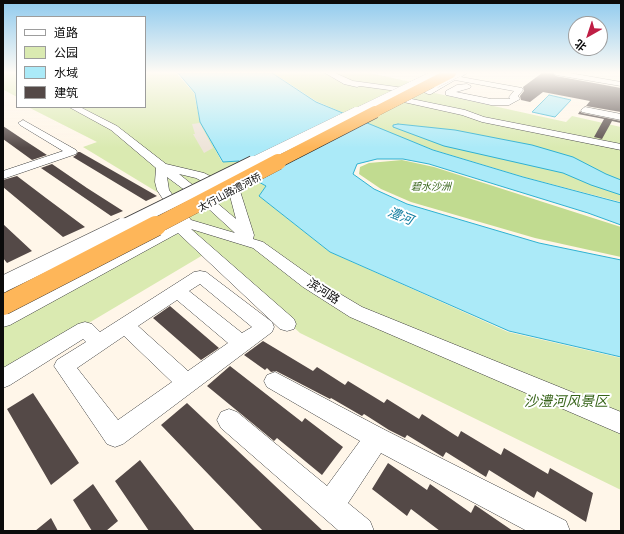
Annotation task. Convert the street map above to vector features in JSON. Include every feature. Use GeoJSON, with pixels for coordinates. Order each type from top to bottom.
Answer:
{"type":"FeatureCollection","features":[{"type":"Feature","properties":{"kind":"main road","name":"太行山路澧河桥"},"geometry":{"type":"LineString","coordinates":[[3,305],[201,197],[393,98]]}},
{"type":"Feature","properties":{"kind":"main road","name":"太行山路澧河桥"},"geometry":{"type":"LineString","coordinates":[[3,292],[201,197]]}},
{"type":"Feature","properties":{"kind":"street"},"geometry":{"type":"LineString","coordinates":[[409,98],[496,122],[621,147]]}},
{"type":"Feature","properties":{"kind":"street"},"geometry":{"type":"LineString","coordinates":[[436,98],[451,110]]}},
{"type":"Feature","properties":{"kind":"street"},"geometry":{"type":"LineString","coordinates":[[475,98],[497,102],[513,101],[516,99],[514,98]]}},
{"type":"Feature","properties":{"kind":"street"},"geometry":{"type":"LineString","coordinates":[[76,108],[114,128],[201,197],[252,240]]}},
{"type":"Feature","properties":{"kind":"street"},"geometry":{"type":"LineString","coordinates":[[585,110],[621,117]]}},
{"type":"Feature","properties":{"kind":"street"},"geometry":{"type":"LineString","coordinates":[[3,175],[72,152],[23,123]]}},
{"type":"Feature","properties":{"kind":"street"},"geometry":{"type":"LineString","coordinates":[[162,167],[161,182],[163,190],[183,224],[287,324]]}},
{"type":"Feature","properties":{"kind":"street"},"geometry":{"type":"LineString","coordinates":[[162,167],[200,175],[236,194],[252,240]]}},
{"type":"Feature","properties":{"kind":"street","name":"太行山路澧河桥"},"geometry":{"type":"LineString","coordinates":[[3,284],[170,200],[201,197]]}},
{"type":"Feature","properties":{"kind":"street","name":"太行山路澧河桥"},"geometry":{"type":"LineString","coordinates":[[3,313],[201,197]]}},
{"type":"Feature","properties":{"kind":"street"},"geometry":{"type":"LineString","coordinates":[[3,280],[170,200]]}},
{"type":"Feature","properties":{"kind":"street"},"geometry":{"type":"LineString","coordinates":[[3,320],[183,224]]}},
{"type":"Feature","properties":{"kind":"street","name":"滨河路"},"geometry":{"type":"LineString","coordinates":[[183,224],[252,240],[309,284],[356,312],[621,422]]}},
{"type":"Feature","properties":{"kind":"street"},"geometry":{"type":"LineString","coordinates":[[200,276],[265,327],[114,436],[64,366],[177,292],[200,276]]}},
{"type":"Feature","properties":{"kind":"street"},"geometry":{"type":"LineString","coordinates":[[177,292],[242,344]]}},
{"type":"Feature","properties":{"kind":"street"},"geometry":{"type":"LineString","coordinates":[[125,326],[187,383]]}},
{"type":"Feature","properties":{"kind":"street"},"geometry":{"type":"LineString","coordinates":[[3,379],[85,329],[99,343]]}},
{"type":"Feature","properties":{"kind":"street"},"geometry":{"type":"LineString","coordinates":[[275,382],[377,438],[556,531]]}},
{"type":"Feature","properties":{"kind":"street"},"geometry":{"type":"LineString","coordinates":[[228,420],[360,531]]}},
{"type":"Feature","properties":{"kind":"street"},"geometry":{"type":"LineString","coordinates":[[330,506],[377,438]]}},
{"type":"Feature","properties":{"kind":"green space","name":"沙澧河风景区"},"geometry":{"type":"Polygon","coordinates":[[[146,98],[195,98],[200,122],[222,162],[239,161],[238,171],[266,186],[259,196],[330,252],[508,332],[621,358],[621,490],[300,333],[188,230],[162,195],[83,147],[97,142],[30,108],[146,108],[146,98]]]}},
{"type":"Feature","properties":{"kind":"green space"},"geometry":{"type":"Polygon","coordinates":[[[311,98],[457,98],[566,122],[572,116],[621,127],[621,202],[524,177],[434,150],[311,98]]]}},
{"type":"Feature","properties":{"kind":"green space","name":"碧水沙洲"},"geometry":{"type":"Polygon","coordinates":[[[402,160],[434,167],[621,227],[621,257],[535,238],[411,202],[381,189],[359,174],[360,167],[369,163],[402,160]]]}},
{"type":"Feature","properties":{"kind":"green space"},"geometry":{"type":"Polygon","coordinates":[[[175,233],[183,235],[203,255],[3,374],[3,325],[175,233]]]}},
{"type":"Feature","properties":{"kind":"shaded area"},"geometry":{"type":"Polygon","coordinates":[[[200,123],[213,148],[204,153],[193,134],[195,134],[192,124],[200,123]]]}},
{"type":"Feature","properties":{"kind":"water","name":"澧河"},"geometry":{"type":"Polygon","coordinates":[[[196,98],[310,98],[316,102],[433,150],[523,177],[621,203],[621,225],[588,213],[429,164],[403,159],[377,159],[357,164],[353,174],[374,189],[407,204],[539,243],[621,260],[621,357],[509,331],[330,252],[259,196],[266,186],[239,171],[241,163],[239,161],[223,162],[200,122],[196,98]]]}},
{"type":"Feature","properties":{"kind":"water"},"geometry":{"type":"Polygon","coordinates":[[[546,98],[562,98],[571,100],[555,117],[532,112],[546,98]]]}},
{"type":"Feature","properties":{"kind":"water"},"geometry":{"type":"Polygon","coordinates":[[[398,124],[455,130],[532,145],[573,157],[621,180],[621,195],[591,185],[563,173],[444,146],[393,127],[393,125],[398,124]]]}},
{"type":"Feature","properties":{"kind":"building"},"geometry":{"type":"Polygon","coordinates":[[[520,98],[535,98],[530,102],[521,100],[520,98]]]}},
{"type":"Feature","properties":{"kind":"building"},"geometry":{"type":"Polygon","coordinates":[[[574,98],[621,98],[621,112],[586,106],[590,101],[574,98]]]}},
{"type":"Feature","properties":{"kind":"building"},"geometry":{"type":"Polygon","coordinates":[[[580,111],[582,113],[621,121],[621,123],[612,121],[602,139],[594,137],[604,119],[578,114],[580,111]]]}},
{"type":"Feature","properties":{"kind":"building"},"geometry":{"type":"Polygon","coordinates":[[[3,126],[47,155],[32,160],[3,139],[3,126]]]}},
{"type":"Feature","properties":{"kind":"building"},"geometry":{"type":"Polygon","coordinates":[[[78,152],[157,196],[146,201],[73,157],[78,152]]]}},
{"type":"Feature","properties":{"kind":"building"},"geometry":{"type":"Polygon","coordinates":[[[52,164],[123,211],[111,216],[41,168],[52,164]]]}},
{"type":"Feature","properties":{"kind":"building"},"geometry":{"type":"Polygon","coordinates":[[[17,176],[85,227],[63,237],[3,187],[3,180],[17,176]]]}},
{"type":"Feature","properties":{"kind":"building"},"geometry":{"type":"Polygon","coordinates":[[[3,224],[32,251],[7,263],[3,258],[3,224]]]}},
{"type":"Feature","properties":{"kind":"building"},"geometry":{"type":"Polygon","coordinates":[[[170,306],[219,348],[201,360],[153,318],[170,306]]]}},
{"type":"Feature","properties":{"kind":"building"},"geometry":{"type":"Polygon","coordinates":[[[263,341],[313,371],[317,367],[345,385],[348,381],[384,403],[387,399],[419,419],[422,414],[458,437],[461,431],[501,455],[504,448],[548,474],[550,468],[593,493],[586,522],[537,491],[534,498],[489,470],[486,477],[446,452],[443,457],[407,435],[405,438],[364,414],[362,416],[331,398],[330,399],[276,371],[271,372],[267,368],[265,370],[244,355],[263,341]]]}},
{"type":"Feature","properties":{"kind":"building"},"geometry":{"type":"Polygon","coordinates":[[[230,366],[302,422],[305,418],[343,447],[322,475],[277,438],[274,441],[207,386],[230,366]]]}},
{"type":"Feature","properties":{"kind":"building"},"geometry":{"type":"Polygon","coordinates":[[[33,393],[79,463],[51,485],[7,409],[33,393]]]}},
{"type":"Feature","properties":{"kind":"building"},"geometry":{"type":"Polygon","coordinates":[[[187,403],[323,531],[263,531],[161,425],[187,403]]]}},
{"type":"Feature","properties":{"kind":"building"},"geometry":{"type":"Polygon","coordinates":[[[140,460],[195,531],[149,531],[115,481],[140,460]]]}},
{"type":"Feature","properties":{"kind":"building"},"geometry":{"type":"Polygon","coordinates":[[[388,463],[427,490],[430,484],[471,513],[475,505],[513,531],[440,531],[411,509],[407,516],[372,489],[388,463]]]}},
{"type":"Feature","properties":{"kind":"building"},"geometry":{"type":"Polygon","coordinates":[[[93,484],[118,521],[106,531],[92,531],[73,500],[93,484]]]}},
{"type":"Feature","properties":{"kind":"building"},"geometry":{"type":"Polygon","coordinates":[[[51,518],[58,531],[35,531],[51,518]]]}}]}
